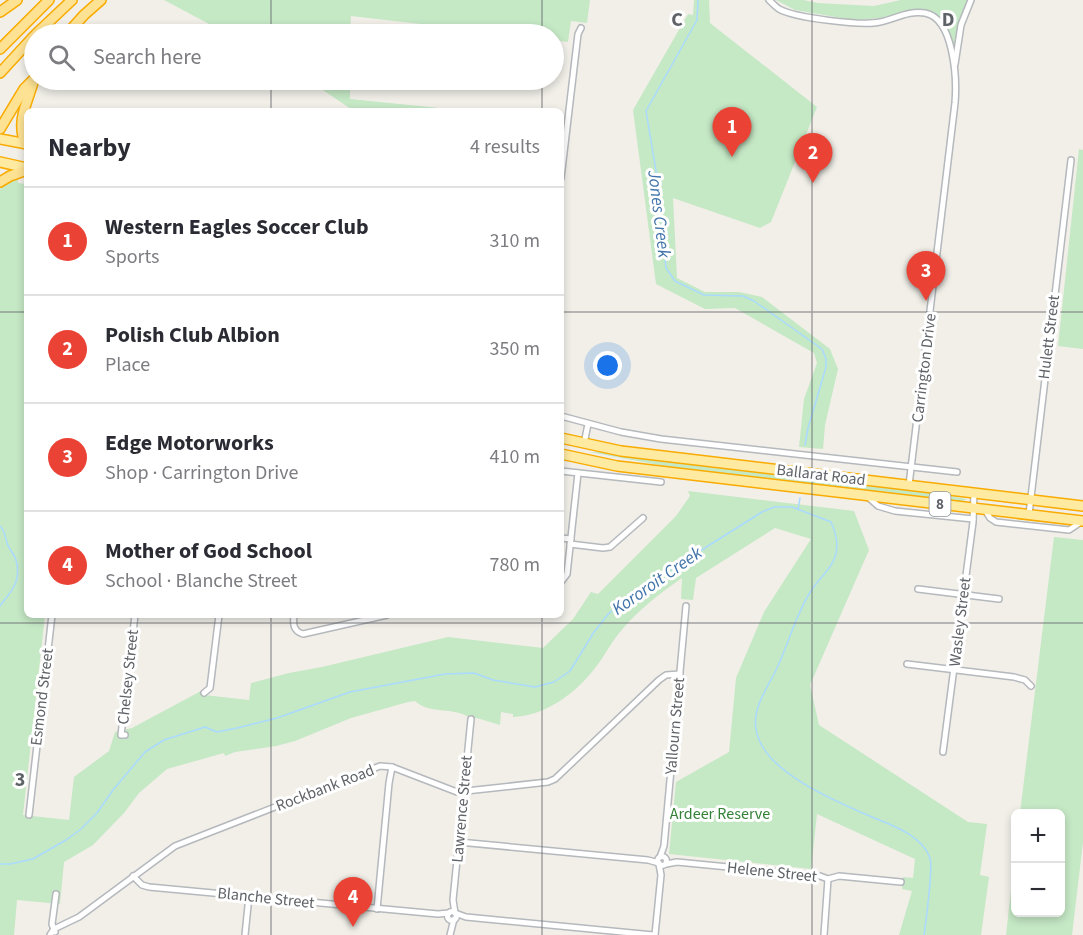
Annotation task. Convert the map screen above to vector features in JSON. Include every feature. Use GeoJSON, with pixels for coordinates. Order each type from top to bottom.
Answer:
{"type":"FeatureCollection","features":[{"type":"Feature","properties":{"kind":"highway"},"geometry":{"type":"LineString","coordinates":[[0,12],[17,0]]}},
{"type":"Feature","properties":{"kind":"highway"},"geometry":{"type":"LineString","coordinates":[[25,24],[49,0]]}},
{"type":"Feature","properties":{"kind":"highway"},"geometry":{"type":"LineString","coordinates":[[47,24],[72,0]]}},
{"type":"Feature","properties":{"kind":"highway"},"geometry":{"type":"LineString","coordinates":[[76,24],[101,0]]}},
{"type":"Feature","properties":{"kind":"highway"},"geometry":{"type":"LineString","coordinates":[[0,49],[24,25]]}},
{"type":"Feature","properties":{"kind":"highway"},"geometry":{"type":"LineString","coordinates":[[0,74],[24,47]]}},
{"type":"Feature","properties":{"kind":"highway"},"geometry":{"type":"LineString","coordinates":[[0,129],[24,89]]}},
{"type":"Feature","properties":{"kind":"highway"},"geometry":{"type":"LineString","coordinates":[[25,108],[30,90]]}},
{"type":"Feature","properties":{"kind":"highway"},"geometry":{"type":"LineString","coordinates":[[24,110],[21,132],[24,139]]}},
{"type":"Feature","properties":{"kind":"highway"},"geometry":{"type":"LineString","coordinates":[[0,139],[24,143]]}},
{"type":"Feature","properties":{"kind":"highway"},"geometry":{"type":"LineString","coordinates":[[0,162],[24,168]]}},
{"type":"Feature","properties":{"kind":"highway"},"geometry":{"type":"LineString","coordinates":[[0,182],[24,170]]}},
{"type":"Feature","properties":{"kind":"highway","name":"Ballarat Road"},"geometry":{"type":"LineString","coordinates":[[564,439],[665,457],[1083,506]]}},
{"type":"Feature","properties":{"kind":"highway"},"geometry":{"type":"LineString","coordinates":[[581,459],[584,444]]}},
{"type":"Feature","properties":{"kind":"highway","name":"Ballarat Road"},"geometry":{"type":"LineString","coordinates":[[564,455],[617,466],[1083,521]]}},
{"type":"Feature","properties":{"kind":"street","name":"Carrington Drive"},"geometry":{"type":"LineString","coordinates":[[769,0],[779,9],[797,15],[865,23],[924,13],[940,22],[946,34],[954,72],[955,103],[909,485]]}},
{"type":"Feature","properties":{"kind":"street","name":"Carrington Drive"},"geometry":{"type":"LineString","coordinates":[[954,72],[961,25],[971,0]]}},
{"type":"Feature","properties":{"kind":"street"},"geometry":{"type":"LineString","coordinates":[[564,153],[578,34],[581,28]]}},
{"type":"Feature","properties":{"kind":"street","name":"Hulett Street"},"geometry":{"type":"LineString","coordinates":[[1029,514],[1071,160]]}},
{"type":"Feature","properties":{"kind":"street","name":"Ballarat Road"},"geometry":{"type":"LineString","coordinates":[[564,417],[661,439],[957,472]]}},
{"type":"Feature","properties":{"kind":"street"},"geometry":{"type":"LineString","coordinates":[[584,444],[588,424]]}},
{"type":"Feature","properties":{"kind":"street"},"geometry":{"type":"LineString","coordinates":[[564,471],[661,482]]}},
{"type":"Feature","properties":{"kind":"street"},"geometry":{"type":"LineString","coordinates":[[564,578],[567,574],[578,473]]}},
{"type":"Feature","properties":{"kind":"street","name":"Wasley Street"},"geometry":{"type":"LineString","coordinates":[[943,752],[964,595],[974,493]]}},
{"type":"Feature","properties":{"kind":"street","name":"Ballarat Road"},"geometry":{"type":"LineString","coordinates":[[867,495],[878,506],[895,511],[973,519]]}},
{"type":"Feature","properties":{"kind":"street","name":"Ballarat Road"},"geometry":{"type":"LineString","coordinates":[[985,509],[990,518],[996,522],[1069,530],[1083,521]]}},
{"type":"Feature","properties":{"kind":"street"},"geometry":{"type":"LineString","coordinates":[[564,539],[610,547],[643,518]]}},
{"type":"Feature","properties":{"kind":"street"},"geometry":{"type":"LineString","coordinates":[[918,589],[999,599]]}},
{"type":"Feature","properties":{"kind":"street","name":"Yallourn Street"},"geometry":{"type":"LineString","coordinates":[[654,935],[686,606]]}},
{"type":"Feature","properties":{"kind":"street","name":"Esmond Street"},"geometry":{"type":"LineString","coordinates":[[29,815],[52,618]]}},
{"type":"Feature","properties":{"kind":"street","name":"Chelsey Street"},"geometry":{"type":"LineString","coordinates":[[125,735],[121,735],[135,618]]}},
{"type":"Feature","properties":{"kind":"street"},"geometry":{"type":"LineString","coordinates":[[204,693],[210,688],[219,618]]}},
{"type":"Feature","properties":{"kind":"street"},"geometry":{"type":"LineString","coordinates":[[294,618],[297,632],[309,633],[363,618]]}},
{"type":"Feature","properties":{"kind":"street"},"geometry":{"type":"LineString","coordinates":[[907,664],[1022,679],[1031,686]]}},
{"type":"Feature","properties":{"kind":"street","name":"Rockbank Road"},"geometry":{"type":"LineString","coordinates":[[53,933],[69,926],[175,846],[380,766],[391,767],[457,792],[552,781],[663,677],[680,676]]}},
{"type":"Feature","properties":{"kind":"street","name":"Lawrence Street"},"geometry":{"type":"LineString","coordinates":[[450,932],[471,719]]}},
{"type":"Feature","properties":{"kind":"street"},"geometry":{"type":"LineString","coordinates":[[377,909],[391,767]]}},
{"type":"Feature","properties":{"kind":"street","name":"Helene Street"},"geometry":{"type":"LineString","coordinates":[[459,842],[820,876],[828,879],[839,876],[902,882]]}},
{"type":"Feature","properties":{"kind":"street","name":"Blanche Street"},"geometry":{"type":"LineString","coordinates":[[134,876],[142,885],[149,887],[452,916]]}},
{"type":"Feature","properties":{"kind":"street"},"geometry":{"type":"LineString","coordinates":[[824,935],[828,879]]}},
{"type":"Feature","properties":{"kind":"street"},"geometry":{"type":"LineString","coordinates":[[53,933],[56,894]]}},
{"type":"Feature","properties":{"kind":"street"},"geometry":{"type":"LineString","coordinates":[[245,935],[249,896]]}},
{"type":"Feature","properties":{"kind":"street"},"geometry":{"type":"LineString","coordinates":[[452,916],[654,935]]}},
{"type":"Feature","properties":{"kind":"green space"},"geometry":{"type":"Polygon","coordinates":[[[164,0],[590,0],[587,23],[571,21],[568,42],[564,41],[564,24],[421,24],[351,16],[351,24],[209,24],[164,0]]]}},
{"type":"Feature","properties":{"kind":"green space"},"geometry":{"type":"Polygon","coordinates":[[[694,0],[709,0],[710,23],[817,107],[771,222],[760,228],[673,198],[677,278],[705,292],[739,292],[762,297],[830,349],[838,369],[825,425],[823,449],[799,447],[804,399],[817,363],[814,353],[735,308],[705,309],[656,284],[633,110],[688,14],[693,15],[694,0]]]}},
{"type":"Feature","properties":{"kind":"green space"},"geometry":{"type":"Polygon","coordinates":[[[776,0],[874,6],[901,0],[971,0],[955,53],[948,30],[938,17],[906,12],[880,18],[853,20],[795,10],[776,0]]]}},
{"type":"Feature","properties":{"kind":"green space"},"geometry":{"type":"Polygon","coordinates":[[[323,90],[350,90],[350,99],[439,108],[350,108],[323,90]]]}},
{"type":"Feature","properties":{"kind":"green space"},"geometry":{"type":"Polygon","coordinates":[[[1079,149],[1083,150],[1083,349],[1058,346],[1079,149]]]}},
{"type":"Feature","properties":{"kind":"green space","name":"Ardeer Reserve"},"geometry":{"type":"Polygon","coordinates":[[[18,178],[18,183],[24,184],[24,618],[45,618],[23,815],[69,820],[74,777],[109,751],[115,732],[132,728],[201,691],[204,695],[249,700],[251,683],[448,637],[543,648],[573,619],[591,592],[598,594],[676,516],[690,496],[688,491],[854,511],[869,550],[810,685],[819,725],[968,822],[987,824],[980,875],[989,877],[981,935],[899,935],[912,891],[902,889],[903,877],[913,878],[915,859],[817,814],[811,869],[669,854],[676,782],[729,752],[736,678],[764,612],[811,539],[775,528],[696,578],[693,600],[681,599],[682,578],[657,596],[627,624],[583,681],[566,697],[546,709],[513,717],[513,714],[501,712],[500,725],[477,718],[471,719],[458,713],[428,708],[415,701],[408,702],[351,718],[295,741],[235,752],[225,756],[224,753],[167,769],[139,793],[124,813],[93,845],[64,862],[60,904],[17,900],[14,935],[0,935],[0,189],[7,182],[18,178]]]}},
{"type":"Feature","properties":{"kind":"green space"},"geometry":{"type":"Polygon","coordinates":[[[590,452],[893,487],[967,499],[955,501],[675,468],[590,452]]]}},
{"type":"Feature","properties":{"kind":"green space"},"geometry":{"type":"Polygon","coordinates":[[[1054,537],[1083,540],[1083,842],[1072,935],[1006,935],[1011,890],[1011,917],[1065,917],[1065,809],[1020,809],[1054,537]]]}},
{"type":"Feature","properties":{"kind":"waterway","name":"Jones Creek"},"geometry":{"type":"LineString","coordinates":[[698,0],[697,20],[646,111],[659,189],[666,268],[675,281],[704,295],[743,296],[754,301],[822,349],[826,367],[805,445]]}},
{"type":"Feature","properties":{"kind":"waterway","name":"Jones Creek"},"geometry":{"type":"LineString","coordinates":[[798,509],[800,498]]}},
{"type":"Feature","properties":{"kind":"waterway","name":"Kororoit Creek"},"geometry":{"type":"LineString","coordinates":[[0,864],[33,859],[81,829],[97,813],[145,752],[164,740],[205,727],[217,732],[237,728],[277,718],[350,692],[445,674],[474,673],[493,680],[535,687],[554,682],[570,671],[594,632],[609,613],[654,580],[762,512],[774,507],[792,507],[831,522],[837,548],[831,566],[805,600],[781,660],[760,700],[755,725],[757,734],[763,748],[774,761],[805,784],[905,832],[926,850],[931,864],[924,935]]}},
{"type":"Feature","properties":{"kind":"waterway","name":"Kororoit Creek"},"geometry":{"type":"LineString","coordinates":[[0,526],[16,560],[18,574],[14,586],[0,606]]}},
{"type":"Feature","properties":{"kind":"place","name":"Western Eagles Soccer Club"},"geometry":{"type":"Point","coordinates":[732,157]}},
{"type":"Feature","properties":{"kind":"place","name":"Polish Club Albion"},"geometry":{"type":"Point","coordinates":[813,183]}},
{"type":"Feature","properties":{"kind":"place","name":"Edge Motorworks"},"geometry":{"type":"Point","coordinates":[926,301]}},
{"type":"Feature","properties":{"kind":"place","name":"Mother of God School"},"geometry":{"type":"Point","coordinates":[353,927]}}]}
